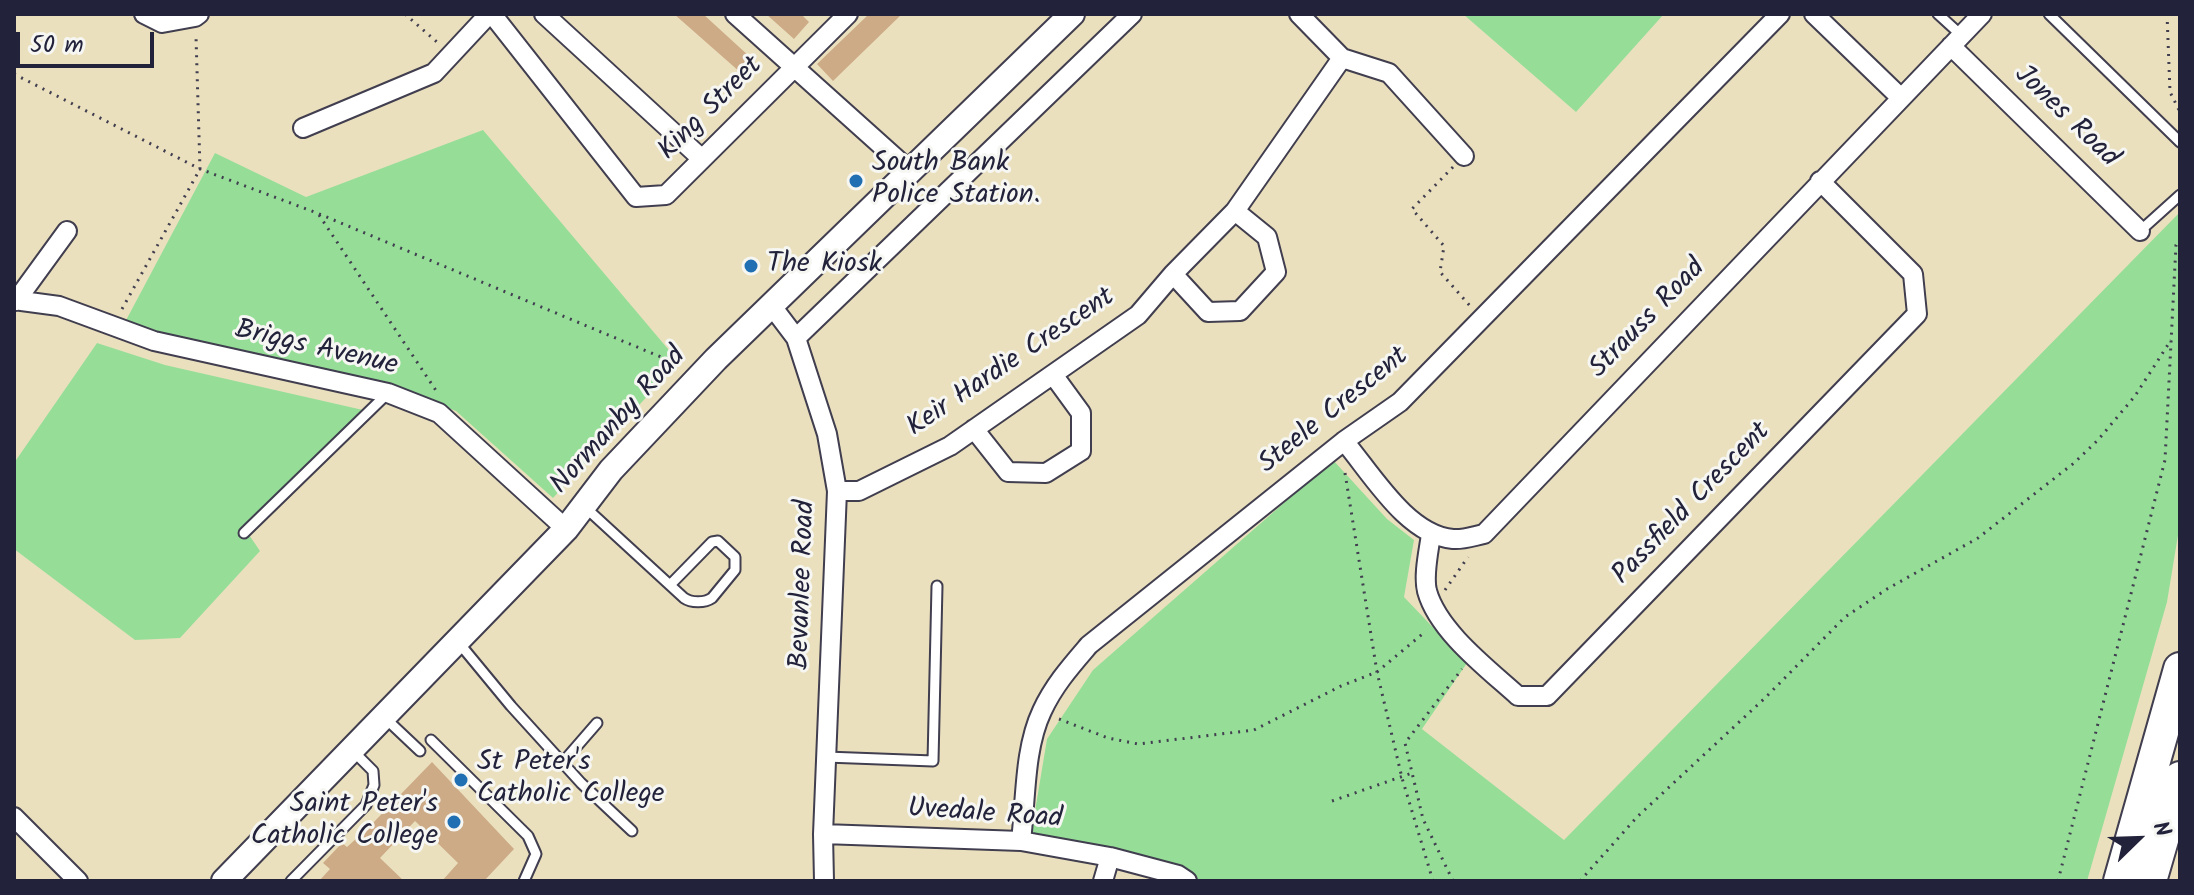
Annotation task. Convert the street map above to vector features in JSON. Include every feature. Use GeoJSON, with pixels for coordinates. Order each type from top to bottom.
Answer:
{"type":"FeatureCollection","features":[{"type":"Feature","properties":{"kind":"highway"},"geometry":{"type":"LineString","coordinates":[[2120,881],[2180,669]]}},
{"type":"Feature","properties":{"kind":"highway"},"geometry":{"type":"LineString","coordinates":[[2150,881],[2180,778]]}},
{"type":"Feature","properties":{"kind":"street"},"geometry":{"type":"LineString","coordinates":[[144,14],[162,23],[197,16]]}},
{"type":"Feature","properties":{"kind":"street"},"geometry":{"type":"LineString","coordinates":[[303,128],[434,73],[491,14]]}},
{"type":"Feature","properties":{"kind":"street","name":"King Street"},"geometry":{"type":"LineString","coordinates":[[491,14],[636,197],[666,195],[848,14]]}},
{"type":"Feature","properties":{"kind":"street"},"geometry":{"type":"LineString","coordinates":[[544,14],[702,159]]}},
{"type":"Feature","properties":{"kind":"street"},"geometry":{"type":"LineString","coordinates":[[735,14],[910,171]]}},
{"type":"Feature","properties":{"kind":"street","name":"Normanby Road"},"geometry":{"type":"LineString","coordinates":[[224,881],[566,529],[611,470],[701,374],[1072,14]]}},
{"type":"Feature","properties":{"kind":"street"},"geometry":{"type":"LineString","coordinates":[[796,338],[1132,14]]}},
{"type":"Feature","properties":{"kind":"street"},"geometry":{"type":"LineString","coordinates":[[1299,14],[1342,58],[1389,73],[1464,156]]}},
{"type":"Feature","properties":{"kind":"street","name":"Steele Crescent"},"geometry":{"type":"LineString","coordinates":[[1021,841],[1032,740],[1041,712],[1060,679],[1089,645],[1344,441],[1400,402],[1780,14]]}},
{"type":"Feature","properties":{"kind":"street"},"geometry":{"type":"LineString","coordinates":[[1814,14],[1901,98]]}},
{"type":"Feature","properties":{"kind":"street","name":"Strauss Road"},"geometry":{"type":"LineString","coordinates":[[1484,534],[1982,14]]}},
{"type":"Feature","properties":{"kind":"street","name":"Jones Road"},"geometry":{"type":"LineString","coordinates":[[1956,41],[2140,231]]}},
{"type":"Feature","properties":{"kind":"street","name":"Keir Hardie Crescent"},"geometry":{"type":"LineString","coordinates":[[837,491],[859,491],[950,446],[1138,315],[1235,211],[1342,58]]}},
{"type":"Feature","properties":{"kind":"street","name":"Passfield Crescent"},"geometry":{"type":"LineString","coordinates":[[1431,534],[1426,589],[1440,619],[1473,655],[1518,696],[1547,696],[1917,314],[1913,274],[1820,181]]}},
{"type":"Feature","properties":{"kind":"street"},"geometry":{"type":"LineString","coordinates":[[1173,274],[1208,312],[1240,311],[1276,272],[1267,237],[1235,211]]}},
{"type":"Feature","properties":{"kind":"street"},"geometry":{"type":"LineString","coordinates":[[15,300],[67,231]]}},
{"type":"Feature","properties":{"kind":"street","name":"Briggs Avenue"},"geometry":{"type":"LineString","coordinates":[[15,300],[59,306],[154,341],[388,393],[439,413],[566,529]]}},
{"type":"Feature","properties":{"kind":"street","name":"Bevanlee Road"},"geometry":{"type":"LineString","coordinates":[[771,305],[796,338],[827,434],[837,491],[823,834],[824,881]]}},
{"type":"Feature","properties":{"kind":"street"},"geometry":{"type":"LineString","coordinates":[[974,429],[1008,472],[1046,473],[1081,451],[1081,413],[1054,376]]}},
{"type":"Feature","properties":{"kind":"street"},"geometry":{"type":"LineString","coordinates":[[1344,441],[1406,517],[1431,534],[1455,540],[1484,534]]}},
{"type":"Feature","properties":{"kind":"street"},"geometry":{"type":"LineString","coordinates":[[14,817],[78,881]]}},
{"type":"Feature","properties":{"kind":"street","name":"Uvedale Road"},"geometry":{"type":"LineString","coordinates":[[823,834],[1021,841],[1110,857],[1178,875],[1187,881]]}},
{"type":"Feature","properties":{"kind":"street"},"geometry":{"type":"LineString","coordinates":[[1103,881],[1110,857]]}},
{"type":"Feature","properties":{"kind":"lane"},"geometry":{"type":"LineString","coordinates":[[1938,14],[1956,41]]}},
{"type":"Feature","properties":{"kind":"lane"},"geometry":{"type":"LineString","coordinates":[[2049,14],[2180,142]]}},
{"type":"Feature","properties":{"kind":"lane"},"geometry":{"type":"LineString","coordinates":[[2140,231],[2180,195]]}},
{"type":"Feature","properties":{"kind":"lane"},"geometry":{"type":"LineString","coordinates":[[244,533],[388,393]]}},
{"type":"Feature","properties":{"kind":"lane"},"geometry":{"type":"LineString","coordinates":[[583,505],[670,585],[688,601],[708,601],[735,570],[735,557],[718,541],[712,542],[670,585]]}},
{"type":"Feature","properties":{"kind":"lane"},"geometry":{"type":"LineString","coordinates":[[826,757],[933,761],[937,586]]}},
{"type":"Feature","properties":{"kind":"lane"},"geometry":{"type":"LineString","coordinates":[[457,640],[511,706],[581,783],[632,831]]}},
{"type":"Feature","properties":{"kind":"lane"},"geometry":{"type":"LineString","coordinates":[[384,717],[420,751]]}},
{"type":"Feature","properties":{"kind":"lane"},"geometry":{"type":"LineString","coordinates":[[564,761],[597,723]]}},
{"type":"Feature","properties":{"kind":"lane"},"geometry":{"type":"LineString","coordinates":[[431,740],[533,845],[536,854],[524,881]]}},
{"type":"Feature","properties":{"kind":"lane"},"geometry":{"type":"LineString","coordinates":[[291,881],[366,805],[374,785],[373,771],[352,750]]}},
{"type":"Feature","properties":{"kind":"path"},"geometry":{"type":"LineString","coordinates":[[405,14],[450,53]]}},
{"type":"Feature","properties":{"kind":"path"},"geometry":{"type":"LineString","coordinates":[[2167,14],[2170,92],[2180,112]]}},
{"type":"Feature","properties":{"kind":"path"},"geometry":{"type":"LineString","coordinates":[[112,327],[200,169],[197,16]]}},
{"type":"Feature","properties":{"kind":"path"},"geometry":{"type":"LineString","coordinates":[[14,74],[200,169],[317,213],[701,374]]}},
{"type":"Feature","properties":{"kind":"path"},"geometry":{"type":"LineString","coordinates":[[1464,156],[1412,209],[1444,246],[1440,272],[1481,319]]}},
{"type":"Feature","properties":{"kind":"path"},"geometry":{"type":"LineString","coordinates":[[317,213],[443,401],[439,413]]}},
{"type":"Feature","properties":{"kind":"path"},"geometry":{"type":"LineString","coordinates":[[2058,881],[2165,460],[2176,245],[2180,238]]}},
{"type":"Feature","properties":{"kind":"path"},"geometry":{"type":"LineString","coordinates":[[1580,881],[1637,817],[1765,698],[1845,617],[1887,589],[1978,538],[2074,463],[2135,396],[2171,340]]}},
{"type":"Feature","properties":{"kind":"path"},"geometry":{"type":"LineString","coordinates":[[1344,441],[1345,483],[1377,672],[1402,778],[1433,881]]}},
{"type":"Feature","properties":{"kind":"path"},"geometry":{"type":"LineString","coordinates":[[1041,712],[1108,738],[1138,744],[1254,730],[1341,686],[1377,672],[1404,652],[1440,619],[1445,589],[1484,534]]}},
{"type":"Feature","properties":{"kind":"path"},"geometry":{"type":"LineString","coordinates":[[1453,881],[1423,819],[1405,743],[1473,655]]}},
{"type":"Feature","properties":{"kind":"path"},"geometry":{"type":"LineString","coordinates":[[1332,801],[1412,773]]}},
{"type":"Feature","properties":{"kind":"green space"},"geometry":{"type":"Polygon","coordinates":[[[1463,14],[1664,14],[1576,112],[1463,14]]]}},
{"type":"Feature","properties":{"kind":"green space"},"geometry":{"type":"Polygon","coordinates":[[[483,130],[679,362],[553,498],[456,411],[384,383],[124,324],[215,153],[306,197],[483,130]]]}},
{"type":"Feature","properties":{"kind":"green space"},"geometry":{"type":"Polygon","coordinates":[[[2180,212],[2180,523],[2167,602],[2087,881],[1193,881],[1030,841],[1047,739],[1093,670],[1333,460],[1387,519],[1414,540],[1404,597],[1467,663],[1422,729],[1564,840],[2180,212]]]}},
{"type":"Feature","properties":{"kind":"green space"},"geometry":{"type":"Polygon","coordinates":[[[97,343],[165,365],[363,410],[243,526],[260,551],[180,638],[135,640],[14,549],[14,463],[97,343]]]}},
{"type":"Feature","properties":{"kind":"building"},"geometry":{"type":"Polygon","coordinates":[[[674,14],[703,14],[761,67],[749,80],[674,14]]]}},
{"type":"Feature","properties":{"kind":"building"},"geometry":{"type":"Polygon","coordinates":[[[766,14],[801,14],[809,22],[794,39],[766,14]]]}},
{"type":"Feature","properties":{"kind":"building"},"geometry":{"type":"Polygon","coordinates":[[[869,14],[902,14],[833,81],[817,64],[869,14]]]}},
{"type":"Feature","properties":{"kind":"building","name":"Saint Peter's Catholic College"},"geometry":{"type":"Polygon","coordinates":[[[432,762],[514,849],[484,881],[442,881],[458,863],[415,821],[380,858],[404,881],[319,881],[330,869],[323,863],[342,843],[347,847],[371,825],[432,762]]]}},
{"type":"Feature","properties":{"kind":"place","name":"South Bank Police Station."},"geometry":{"type":"Point","coordinates":[856,181]}},
{"type":"Feature","properties":{"kind":"place","name":"The Kiosk"},"geometry":{"type":"Point","coordinates":[751,266]}},
{"type":"Feature","properties":{"kind":"place","name":"St Peter's Catholic College"},"geometry":{"type":"Point","coordinates":[461,780]}},
{"type":"Feature","properties":{"kind":"place","name":"Saint Peter's Catholic College"},"geometry":{"type":"Point","coordinates":[454,822]}}]}
